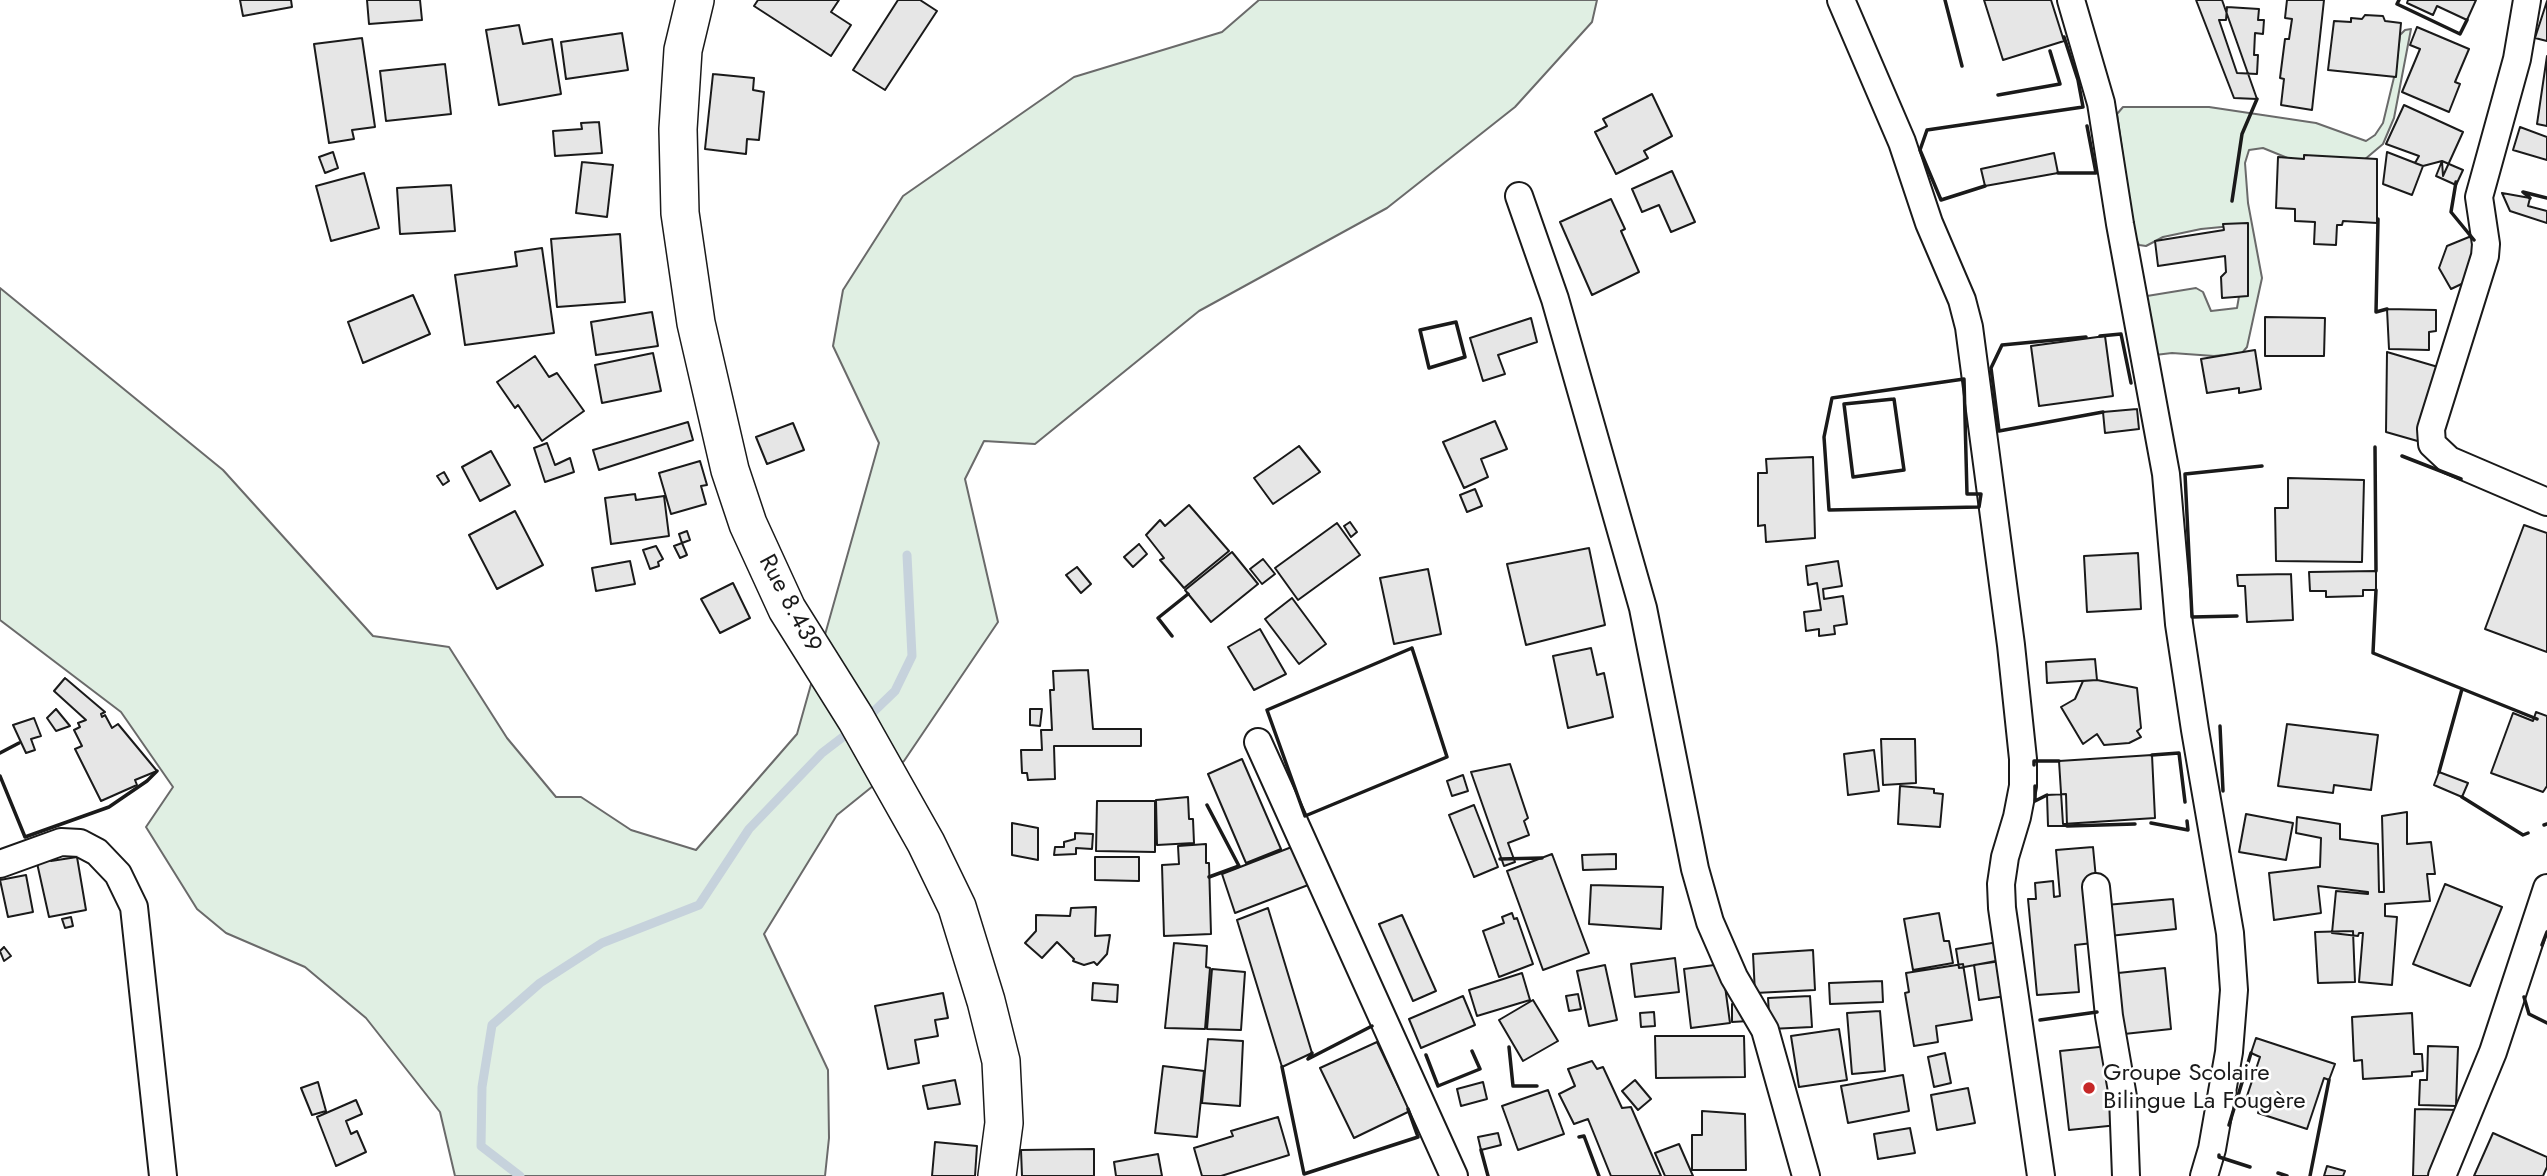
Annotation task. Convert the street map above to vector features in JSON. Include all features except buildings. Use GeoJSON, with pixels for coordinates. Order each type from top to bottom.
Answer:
{"type":"FeatureCollection","features":[{"type":"Feature","properties":{"kind":"street","name":"Rue 8.439"},"geometry":{"type":"LineString","coordinates":[[695,0],[683,50],[678,129],[680,213],[696,323],[730,471],[748,524],[787,609],[856,719],[926,843],[957,907],[986,1001],[1001,1062],[1004,1123],[997,1176]]}},
{"type":"Feature","properties":{"kind":"street"},"geometry":{"type":"LineString","coordinates":[[1841,0],[1902,142],[1929,223],[1962,300],[1969,327],[2011,645],[2023,759],[2023,786],[2003,870],[2002,908],[2041,1176]]}},
{"type":"Feature","properties":{"kind":"street"},"geometry":{"type":"LineString","coordinates":[[2071,0],[2101,103],[2120,224],[2166,474],[2179,624],[2230,933],[2234,990],[2229,1052],[2204,1176]]}},
{"type":"Feature","properties":{"kind":"street"},"geometry":{"type":"LineString","coordinates":[[2526,0],[2517,59],[2479,197],[2486,244],[2484,256],[2431,429],[2432,444],[2449,460],[2547,502]]}},
{"type":"Feature","properties":{"kind":"street"},"geometry":{"type":"LineString","coordinates":[[1519,196],[1555,299],[1643,608],[1695,869],[1710,922],[1734,976],[1765,1030],[1806,1176]]}},
{"type":"Feature","properties":{"kind":"street"},"geometry":{"type":"LineString","coordinates":[[1258,742],[1454,1176]]}},
{"type":"Feature","properties":{"kind":"street"},"geometry":{"type":"LineString","coordinates":[[0,864],[61,842],[80,843],[97,852],[118,874],[134,907],[163,1176]]}},
{"type":"Feature","properties":{"kind":"street"},"geometry":{"type":"LineString","coordinates":[[2096,887],[2109,1016],[2123,1097],[2126,1176]]}},
{"type":"Feature","properties":{"kind":"street"},"geometry":{"type":"LineString","coordinates":[[2442,1176],[2493,1052],[2547,888]]}},
{"type":"Feature","properties":{"kind":"green space"},"geometry":{"type":"Polygon","coordinates":[[[1259,0],[1597,0],[1592,22],[1515,107],[1387,208],[1199,311],[1035,444],[984,441],[965,479],[998,622],[904,761],[837,815],[764,934],[828,1070],[829,1138],[825,1176],[455,1176],[440,1112],[366,1018],[305,967],[226,933],[197,909],[146,827],[173,787],[121,712],[0,620],[0,288],[223,470],[373,636],[449,647],[507,738],[556,797],[581,797],[631,830],[696,850],[797,734],[879,443],[833,346],[843,290],[903,196],[1074,77],[1222,32],[1259,0]]]}},
{"type":"Feature","properties":{"kind":"green space"},"geometry":{"type":"Polygon","coordinates":[[[2411,29],[2394,118],[2383,144],[2364,160],[2290,159],[2263,148],[2249,150],[2245,163],[2248,203],[2262,278],[2247,347],[2242,353],[2214,356],[2172,353],[2155,355],[2144,304],[2147,296],[2196,288],[2203,292],[2211,311],[2237,308],[2242,279],[2232,226],[2201,229],[2163,237],[2146,246],[2139,245],[2134,235],[2117,114],[2123,107],[2209,107],[2316,123],[2366,141],[2375,135],[2383,123],[2396,69],[2400,35],[2411,29]]]}},
{"type":"Feature","properties":{"kind":"waterway"},"geometry":{"type":"LineString","coordinates":[[866,719],[895,691],[912,656],[907,555]]}},
{"type":"Feature","properties":{"kind":"waterway"},"geometry":{"type":"LineString","coordinates":[[520,1176],[481,1146],[482,1087],[492,1025],[540,983],[602,943],[699,905],[749,829],[822,753],[852,730]]}},
{"type":"Feature","properties":{"kind":"wall"},"geometry":{"type":"LineString","coordinates":[[1945,0],[1962,66]]}},
{"type":"Feature","properties":{"kind":"wall"},"geometry":{"type":"LineString","coordinates":[[2399,0],[2397,4],[2460,34],[2467,20]]}},
{"type":"Feature","properties":{"kind":"wall"},"geometry":{"type":"LineString","coordinates":[[1985,186],[1941,200],[1920,150],[1927,130],[2083,107],[2078,80],[2064,37]]}},
{"type":"Feature","properties":{"kind":"wall"},"geometry":{"type":"LineString","coordinates":[[1998,95],[2060,84],[2050,51]]}},
{"type":"Feature","properties":{"kind":"wall"},"geometry":{"type":"LineString","coordinates":[[2232,201],[2242,134],[2257,99]]}},
{"type":"Feature","properties":{"kind":"wall"},"geometry":{"type":"LineString","coordinates":[[2058,173],[2096,173],[2087,126]]}},
{"type":"Feature","properties":{"kind":"wall"},"geometry":{"type":"LineString","coordinates":[[2456,182],[2451,212],[2474,240]]}},
{"type":"Feature","properties":{"kind":"wall"},"geometry":{"type":"LineString","coordinates":[[2530,198],[2523,192],[2547,198]]}},
{"type":"Feature","properties":{"kind":"wall"},"geometry":{"type":"LineString","coordinates":[[2378,219],[2376,312],[2387,309]]}},
{"type":"Feature","properties":{"kind":"wall"},"geometry":{"type":"LineString","coordinates":[[1456,322],[1465,357],[1429,368],[1420,330],[1456,322]]}},
{"type":"Feature","properties":{"kind":"wall"},"geometry":{"type":"LineString","coordinates":[[2100,336],[2121,334],[2131,383]]}},
{"type":"Feature","properties":{"kind":"wall"},"geometry":{"type":"LineString","coordinates":[[2086,337],[2002,345],[1991,368],[1999,431],[2103,412]]}},
{"type":"Feature","properties":{"kind":"wall"},"geometry":{"type":"LineString","coordinates":[[1964,379],[1967,494],[1981,494],[1979,507],[1829,510],[1824,437],[1832,398],[1964,379]]}},
{"type":"Feature","properties":{"kind":"wall"},"geometry":{"type":"LineString","coordinates":[[1894,399],[1904,470],[1853,477],[1844,404],[1894,399]]}},
{"type":"Feature","properties":{"kind":"wall"},"geometry":{"type":"LineString","coordinates":[[2375,447],[2376,571]]}},
{"type":"Feature","properties":{"kind":"wall"},"geometry":{"type":"LineString","coordinates":[[2402,456],[2461,479]]}},
{"type":"Feature","properties":{"kind":"wall"},"geometry":{"type":"LineString","coordinates":[[2237,616],[2192,617],[2185,474],[2262,466]]}},
{"type":"Feature","properties":{"kind":"wall"},"geometry":{"type":"LineString","coordinates":[[2376,590],[2373,653],[2537,719]]}},
{"type":"Feature","properties":{"kind":"wall"},"geometry":{"type":"LineString","coordinates":[[1172,636],[1158,618],[1188,594]]}},
{"type":"Feature","properties":{"kind":"wall"},"geometry":{"type":"LineString","coordinates":[[1412,648],[1447,757],[1305,816],[1267,710],[1412,648]]}},
{"type":"Feature","properties":{"kind":"wall"},"geometry":{"type":"LineString","coordinates":[[2439,772],[2462,689]]}},
{"type":"Feature","properties":{"kind":"wall"},"geometry":{"type":"LineString","coordinates":[[2220,726],[2223,791]]}},
{"type":"Feature","properties":{"kind":"wall"},"geometry":{"type":"LineString","coordinates":[[0,753],[19,743]]}},
{"type":"Feature","properties":{"kind":"wall"},"geometry":{"type":"LineString","coordinates":[[2152,755],[2179,753],[2185,802]]}},
{"type":"Feature","properties":{"kind":"wall"},"geometry":{"type":"LineString","coordinates":[[2034,765],[2034,761],[2059,761]]}},
{"type":"Feature","properties":{"kind":"wall"},"geometry":{"type":"LineString","coordinates":[[0,776],[25,837],[109,807],[157,771]]}},
{"type":"Feature","properties":{"kind":"wall"},"geometry":{"type":"LineString","coordinates":[[2035,786],[2035,801],[2047,795]]}},
{"type":"Feature","properties":{"kind":"wall"},"geometry":{"type":"LineString","coordinates":[[2462,797],[2523,835],[2528,833]]}},
{"type":"Feature","properties":{"kind":"wall"},"geometry":{"type":"LineString","coordinates":[[1207,805],[1239,866],[1209,877]]}},
{"type":"Feature","properties":{"kind":"wall"},"geometry":{"type":"LineString","coordinates":[[2151,823],[2188,830],[2187,821]]}},
{"type":"Feature","properties":{"kind":"wall"},"geometry":{"type":"LineString","coordinates":[[2067,826],[2135,824]]}},
{"type":"Feature","properties":{"kind":"wall"},"geometry":{"type":"LineString","coordinates":[[1500,859],[1542,858]]}},
{"type":"Feature","properties":{"kind":"wall"},"geometry":{"type":"LineString","coordinates":[[2542,945],[2547,932]]}},
{"type":"Feature","properties":{"kind":"wall"},"geometry":{"type":"LineString","coordinates":[[2524,997],[2529,1014],[2547,1023]]}},
{"type":"Feature","properties":{"kind":"wall"},"geometry":{"type":"LineString","coordinates":[[2040,1020],[2097,1012]]}},
{"type":"Feature","properties":{"kind":"wall"},"geometry":{"type":"LineString","coordinates":[[1312,1053],[1308,1059],[1372,1026]]}},
{"type":"Feature","properties":{"kind":"wall"},"geometry":{"type":"LineString","coordinates":[[1509,1047],[1513,1086],[1537,1086]]}},
{"type":"Feature","properties":{"kind":"wall"},"geometry":{"type":"LineString","coordinates":[[1426,1055],[1438,1086],[1480,1069],[1472,1051]]}},
{"type":"Feature","properties":{"kind":"wall"},"geometry":{"type":"LineString","coordinates":[[2229,1125],[2251,1053]]}},
{"type":"Feature","properties":{"kind":"wall"},"geometry":{"type":"LineString","coordinates":[[1282,1067],[1304,1174],[1418,1137],[1408,1109]]}},
{"type":"Feature","properties":{"kind":"wall"},"geometry":{"type":"LineString","coordinates":[[2310,1176],[2329,1080]]}},
{"type":"Feature","properties":{"kind":"wall"},"geometry":{"type":"LineString","coordinates":[[1579,1137],[1584,1136],[1599,1176]]}},
{"type":"Feature","properties":{"kind":"wall"},"geometry":{"type":"LineString","coordinates":[[1481,1150],[1488,1176]]}},
{"type":"Feature","properties":{"kind":"wall"},"geometry":{"type":"LineString","coordinates":[[2219,1155],[2250,1167]]}},
{"type":"Feature","properties":{"kind":"wall"},"geometry":{"type":"LineString","coordinates":[[2278,1173],[2287,1176]]}},
{"type":"Feature","properties":{"kind":"place","name":"Groupe Scolaire Bilingue La Fougère"},"geometry":{"type":"Point","coordinates":[2089,1088]}}]}
